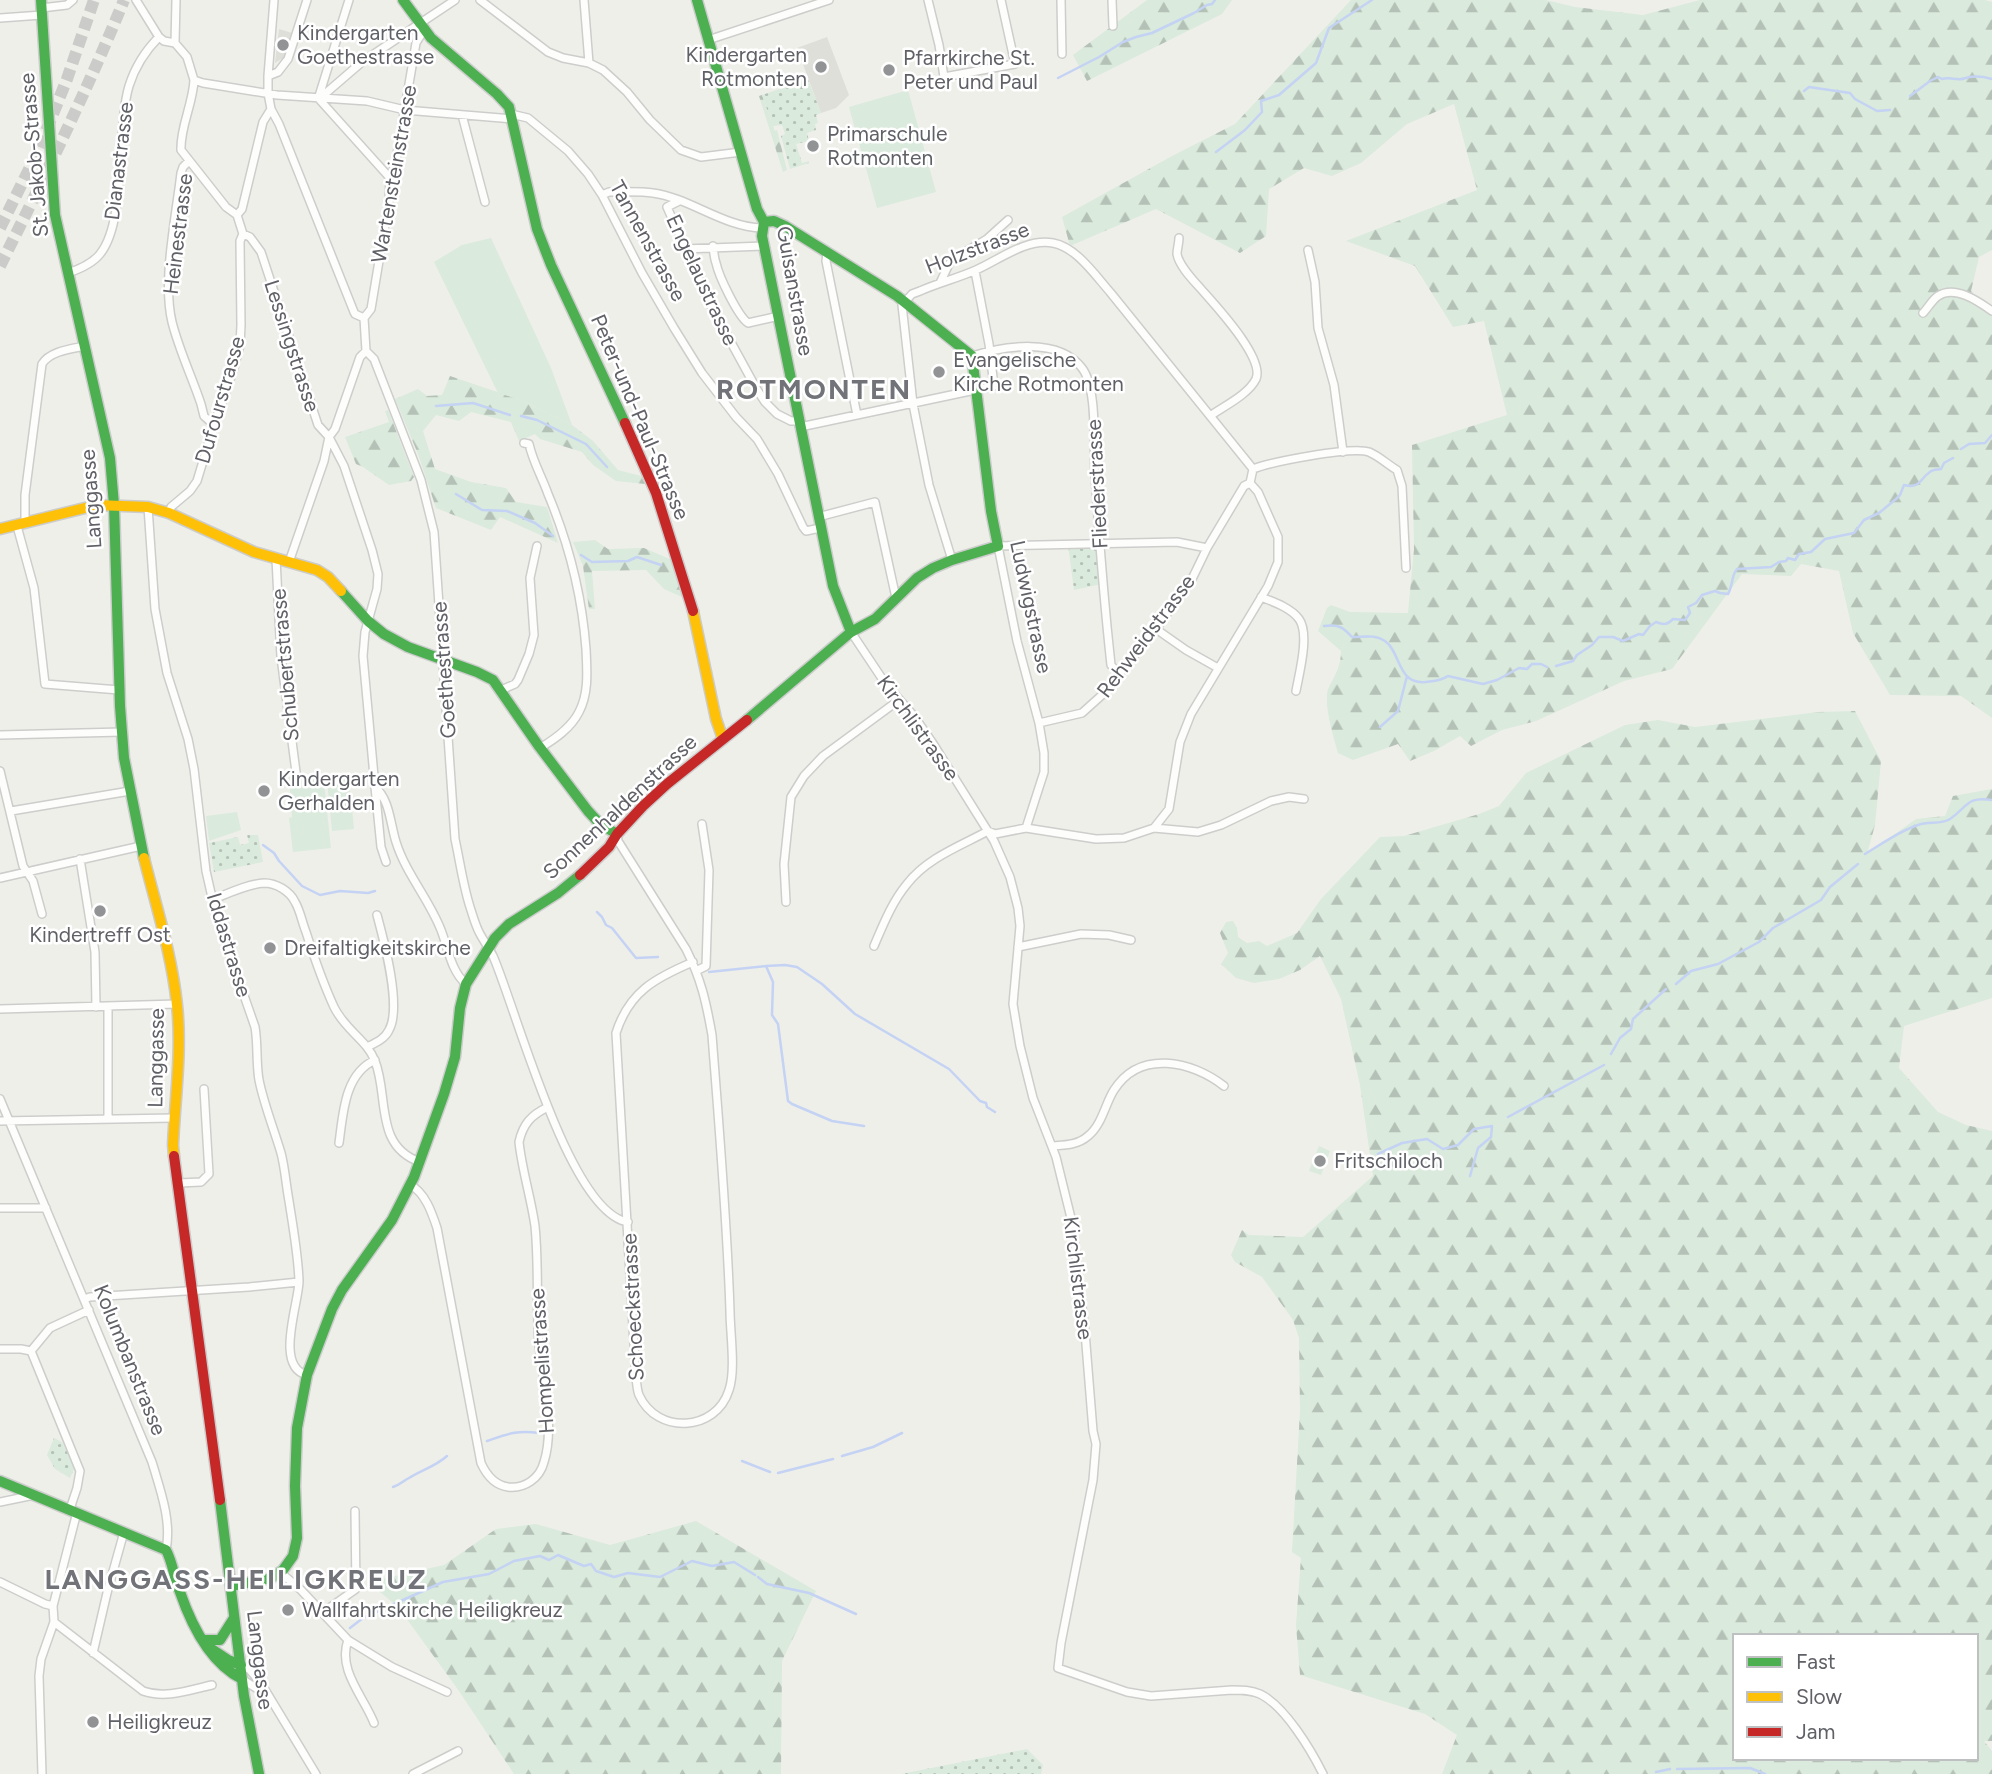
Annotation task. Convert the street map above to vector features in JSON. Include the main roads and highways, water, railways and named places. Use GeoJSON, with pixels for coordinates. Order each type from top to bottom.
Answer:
{"type":"FeatureCollection","features":[{"type":"Feature","properties":{"kind":"waterway"},"geometry":{"type":"LineString","coordinates":[[1058,78],[1123,42],[1152,33],[1212,4],[1215,0]]}},
{"type":"Feature","properties":{"kind":"waterway"},"geometry":{"type":"LineString","coordinates":[[1216,152],[1245,130],[1262,112],[1261,101],[1279,95],[1316,63],[1329,28],[1372,0]]}},
{"type":"Feature","properties":{"kind":"waterway"},"geometry":{"type":"LineString","coordinates":[[1910,96],[1938,77],[1992,79]]}},
{"type":"Feature","properties":{"kind":"waterway"},"geometry":{"type":"LineString","coordinates":[[1804,91],[1809,87],[1850,93],[1855,99],[1877,111],[1890,110]]}},
{"type":"Feature","properties":{"kind":"waterway"},"geometry":{"type":"LineString","coordinates":[[436,406],[473,403],[510,415]]}},
{"type":"Feature","properties":{"kind":"waterway"},"geometry":{"type":"LineString","coordinates":[[521,416],[537,420],[586,444],[607,467]]}},
{"type":"Feature","properties":{"kind":"waterway"},"geometry":{"type":"LineString","coordinates":[[1961,449],[1969,444],[1985,443],[1992,435]]}},
{"type":"Feature","properties":{"kind":"waterway"},"geometry":{"type":"LineString","coordinates":[[1556,666],[1573,661],[1599,637],[1613,637],[1623,641],[1639,634],[1643,635],[1656,622],[1665,624],[1673,619],[1685,620],[1690,613],[1688,607],[1696,603],[1702,595],[1715,591],[1728,594],[1737,569],[1771,567],[1788,558],[1795,560],[1799,554],[1811,552],[1825,539],[1854,533],[1864,520],[1879,513],[1896,499],[1904,485],[1914,486],[1931,471],[1941,469],[1944,463],[1953,458]]}},
{"type":"Feature","properties":{"kind":"waterway"},"geometry":{"type":"LineString","coordinates":[[456,494],[482,510],[507,511],[535,523],[553,536]]}},
{"type":"Feature","properties":{"kind":"waterway"},"geometry":{"type":"LineString","coordinates":[[581,555],[592,562],[628,561],[637,557],[661,565]]}},
{"type":"Feature","properties":{"kind":"waterway"},"geometry":{"type":"LineString","coordinates":[[1324,626],[1340,627],[1352,637],[1373,637],[1385,641],[1405,673],[1417,682],[1448,676],[1483,684],[1519,668],[1527,669],[1532,664],[1547,667]]}},
{"type":"Feature","properties":{"kind":"waterway"},"geometry":{"type":"LineString","coordinates":[[1380,727],[1398,711],[1407,676]]}},
{"type":"Feature","properties":{"kind":"waterway"},"geometry":{"type":"LineString","coordinates":[[1865,854],[1911,828],[1946,821],[1972,801],[1992,800]]}},
{"type":"Feature","properties":{"kind":"waterway"},"geometry":{"type":"LineString","coordinates":[[263,845],[274,853],[302,886],[320,895],[340,891],[375,891]]}},
{"type":"Feature","properties":{"kind":"waterway"},"geometry":{"type":"LineString","coordinates":[[1676,984],[1691,971],[1718,964],[1759,942],[1773,928],[1821,900],[1830,887],[1858,864]]}},
{"type":"Feature","properties":{"kind":"waterway"},"geometry":{"type":"LineString","coordinates":[[597,912],[636,958],[658,957]]}},
{"type":"Feature","properties":{"kind":"waterway"},"geometry":{"type":"LineString","coordinates":[[766,966],[773,982],[772,1015],[778,1024],[788,1101],[832,1121],[864,1126]]}},
{"type":"Feature","properties":{"kind":"waterway"},"geometry":{"type":"LineString","coordinates":[[709,972],[766,966],[797,967],[822,984],[855,1014],[949,1069],[980,1101],[995,1112]]}},
{"type":"Feature","properties":{"kind":"waterway"},"geometry":{"type":"LineString","coordinates":[[1611,1054],[1620,1038],[1631,1029],[1633,1019],[1666,989]]}},
{"type":"Feature","properties":{"kind":"waterway"},"geometry":{"type":"LineString","coordinates":[[1508,1117],[1604,1065]]}},
{"type":"Feature","properties":{"kind":"waterway"},"geometry":{"type":"LineString","coordinates":[[1378,1154],[1402,1143],[1427,1139],[1443,1149],[1458,1145],[1474,1129],[1492,1126],[1491,1137],[1478,1148],[1470,1176]]}},
{"type":"Feature","properties":{"kind":"waterway"},"geometry":{"type":"LineString","coordinates":[[487,1441],[518,1432],[539,1433]]}},
{"type":"Feature","properties":{"kind":"waterway"},"geometry":{"type":"LineString","coordinates":[[842,1456],[873,1447],[902,1433]]}},
{"type":"Feature","properties":{"kind":"waterway"},"geometry":{"type":"LineString","coordinates":[[393,1487],[447,1456]]}},
{"type":"Feature","properties":{"kind":"waterway"},"geometry":{"type":"LineString","coordinates":[[778,1473],[833,1459]]}},
{"type":"Feature","properties":{"kind":"waterway"},"geometry":{"type":"LineString","coordinates":[[742,1461],[770,1472]]}},
{"type":"Feature","properties":{"kind":"waterway"},"geometry":{"type":"LineString","coordinates":[[350,1628],[363,1618],[443,1582],[489,1574],[514,1561],[540,1556],[549,1560],[558,1555],[584,1566],[591,1564],[596,1571],[614,1577],[628,1573],[660,1577],[692,1561],[712,1566],[734,1562],[755,1575]]}},
{"type":"Feature","properties":{"kind":"waterway"},"geometry":{"type":"LineString","coordinates":[[758,1577],[767,1584],[809,1593],[856,1614]]}},
{"type":"Feature","properties":{"kind":"waterway"},"geometry":{"type":"LineString","coordinates":[[1677,1769],[1750,1768],[1765,1774]]}},
{"type":"Feature","properties":{"kind":"waterway"},"geometry":{"type":"LineString","coordinates":[[1656,1772],[1670,1769]]}},
{"type":"Feature","properties":{"kind":"tunnel"},"geometry":{"type":"LineString","coordinates":[[0,228],[39,149],[94,0]]}},
{"type":"Feature","properties":{"kind":"tunnel"},"geometry":{"type":"LineString","coordinates":[[0,266],[80,101],[124,0]]}},
{"type":"Feature","properties":{"kind":"place","name":"Kindergarten Goethestrasse"},"geometry":{"type":"Point","coordinates":[283,45]}},
{"type":"Feature","properties":{"kind":"place","name":"Kindergarten Rotmonten"},"geometry":{"type":"Point","coordinates":[821,67]}},
{"type":"Feature","properties":{"kind":"place","name":"Pfarrkirche St. Peter und Paul"},"geometry":{"type":"Point","coordinates":[889,70]}},
{"type":"Feature","properties":{"kind":"place","name":"Primarschule Rotmonten"},"geometry":{"type":"Point","coordinates":[813,146]}},
{"type":"Feature","properties":{"kind":"place","name":"Evangelische Kirche Rotmonten"},"geometry":{"type":"Point","coordinates":[939,372]}},
{"type":"Feature","properties":{"kind":"place","name":"Kindergarten Gerhalden"},"geometry":{"type":"Point","coordinates":[264,791]}},
{"type":"Feature","properties":{"kind":"place","name":"Kindertreff Ost"},"geometry":{"type":"Point","coordinates":[100,911]}},
{"type":"Feature","properties":{"kind":"place","name":"Dreifaltigkeitskirche"},"geometry":{"type":"Point","coordinates":[270,948]}},
{"type":"Feature","properties":{"kind":"place","name":"Fritschiloch"},"geometry":{"type":"Point","coordinates":[1320,1161]}},
{"type":"Feature","properties":{"kind":"place","name":"Wallfahrtskirche Heiligkreuz"},"geometry":{"type":"Point","coordinates":[288,1610]}},
{"type":"Feature","properties":{"kind":"place","name":"Heiligkreuz"},"geometry":{"type":"Point","coordinates":[93,1722]}},
{"type":"Feature","properties":{"kind":"district","name":"ROTMONTEN"},"geometry":{"type":"Point","coordinates":[814,389]}},
{"type":"Feature","properties":{"kind":"district","name":"LANGGASS-HEILIGKREUZ"},"geometry":{"type":"Point","coordinates":[236,1579]}}]}
